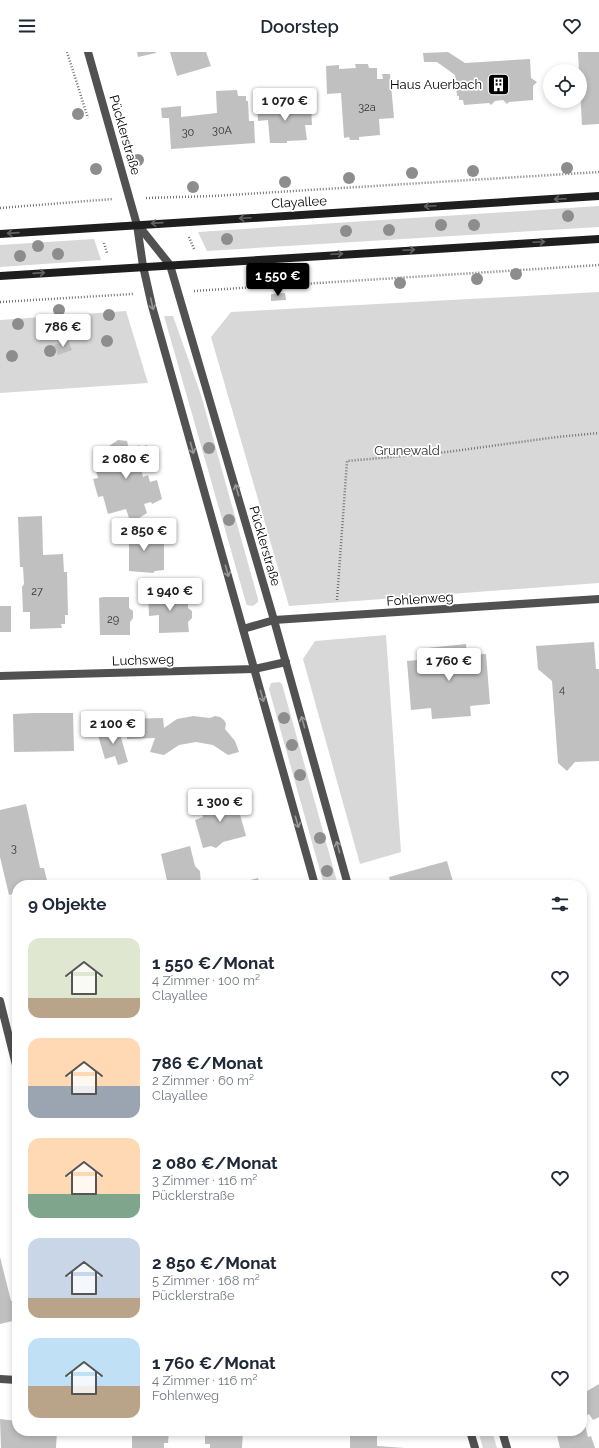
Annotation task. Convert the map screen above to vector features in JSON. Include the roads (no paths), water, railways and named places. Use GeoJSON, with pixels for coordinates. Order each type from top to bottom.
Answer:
{"type":"FeatureCollection","features":[{"type":"Feature","properties":{"kind":"main road","name":"Clayallee"},"geometry":{"type":"LineString","coordinates":[[0,234],[599,196]]}},
{"type":"Feature","properties":{"kind":"main road"},"geometry":{"type":"LineString","coordinates":[[0,276],[170,264],[599,239]]}},
{"type":"Feature","properties":{"kind":"street","name":"Pücklerstraße"},"geometry":{"type":"LineString","coordinates":[[88,52],[137,225],[143,266],[152,306],[314,880]]}},
{"type":"Feature","properties":{"kind":"street","name":"Pücklerstraße"},"geometry":{"type":"LineString","coordinates":[[137,225],[170,264],[274,620],[347,880]]}},
{"type":"Feature","properties":{"kind":"street","name":"Fohlenweg"},"geometry":{"type":"LineString","coordinates":[[243,628],[274,620],[599,599]]}},
{"type":"Feature","properties":{"kind":"street","name":"Luchsweg"},"geometry":{"type":"LineString","coordinates":[[0,676],[254,669],[286,662]]}},
{"type":"Feature","properties":{"kind":"street"},"geometry":{"type":"LineString","coordinates":[[0,1001],[12,1049]]}},
{"type":"Feature","properties":{"kind":"street"},"geometry":{"type":"LineString","coordinates":[[0,1379],[12,1380]]}},
{"type":"Feature","properties":{"kind":"street"},"geometry":{"type":"LineString","coordinates":[[471,1436],[475,1448]]}},
{"type":"Feature","properties":{"kind":"street"},"geometry":{"type":"LineString","coordinates":[[503,1436],[507,1448]]}},
{"type":"Feature","properties":{"kind":"place","name":"Haus Auerbach"},"geometry":{"type":"Point","coordinates":[498,84]}},
{"type":"Feature","properties":{"kind":"park label","name":"Grunewald"},"geometry":{"type":"Point","coordinates":[407,450]}}]}
